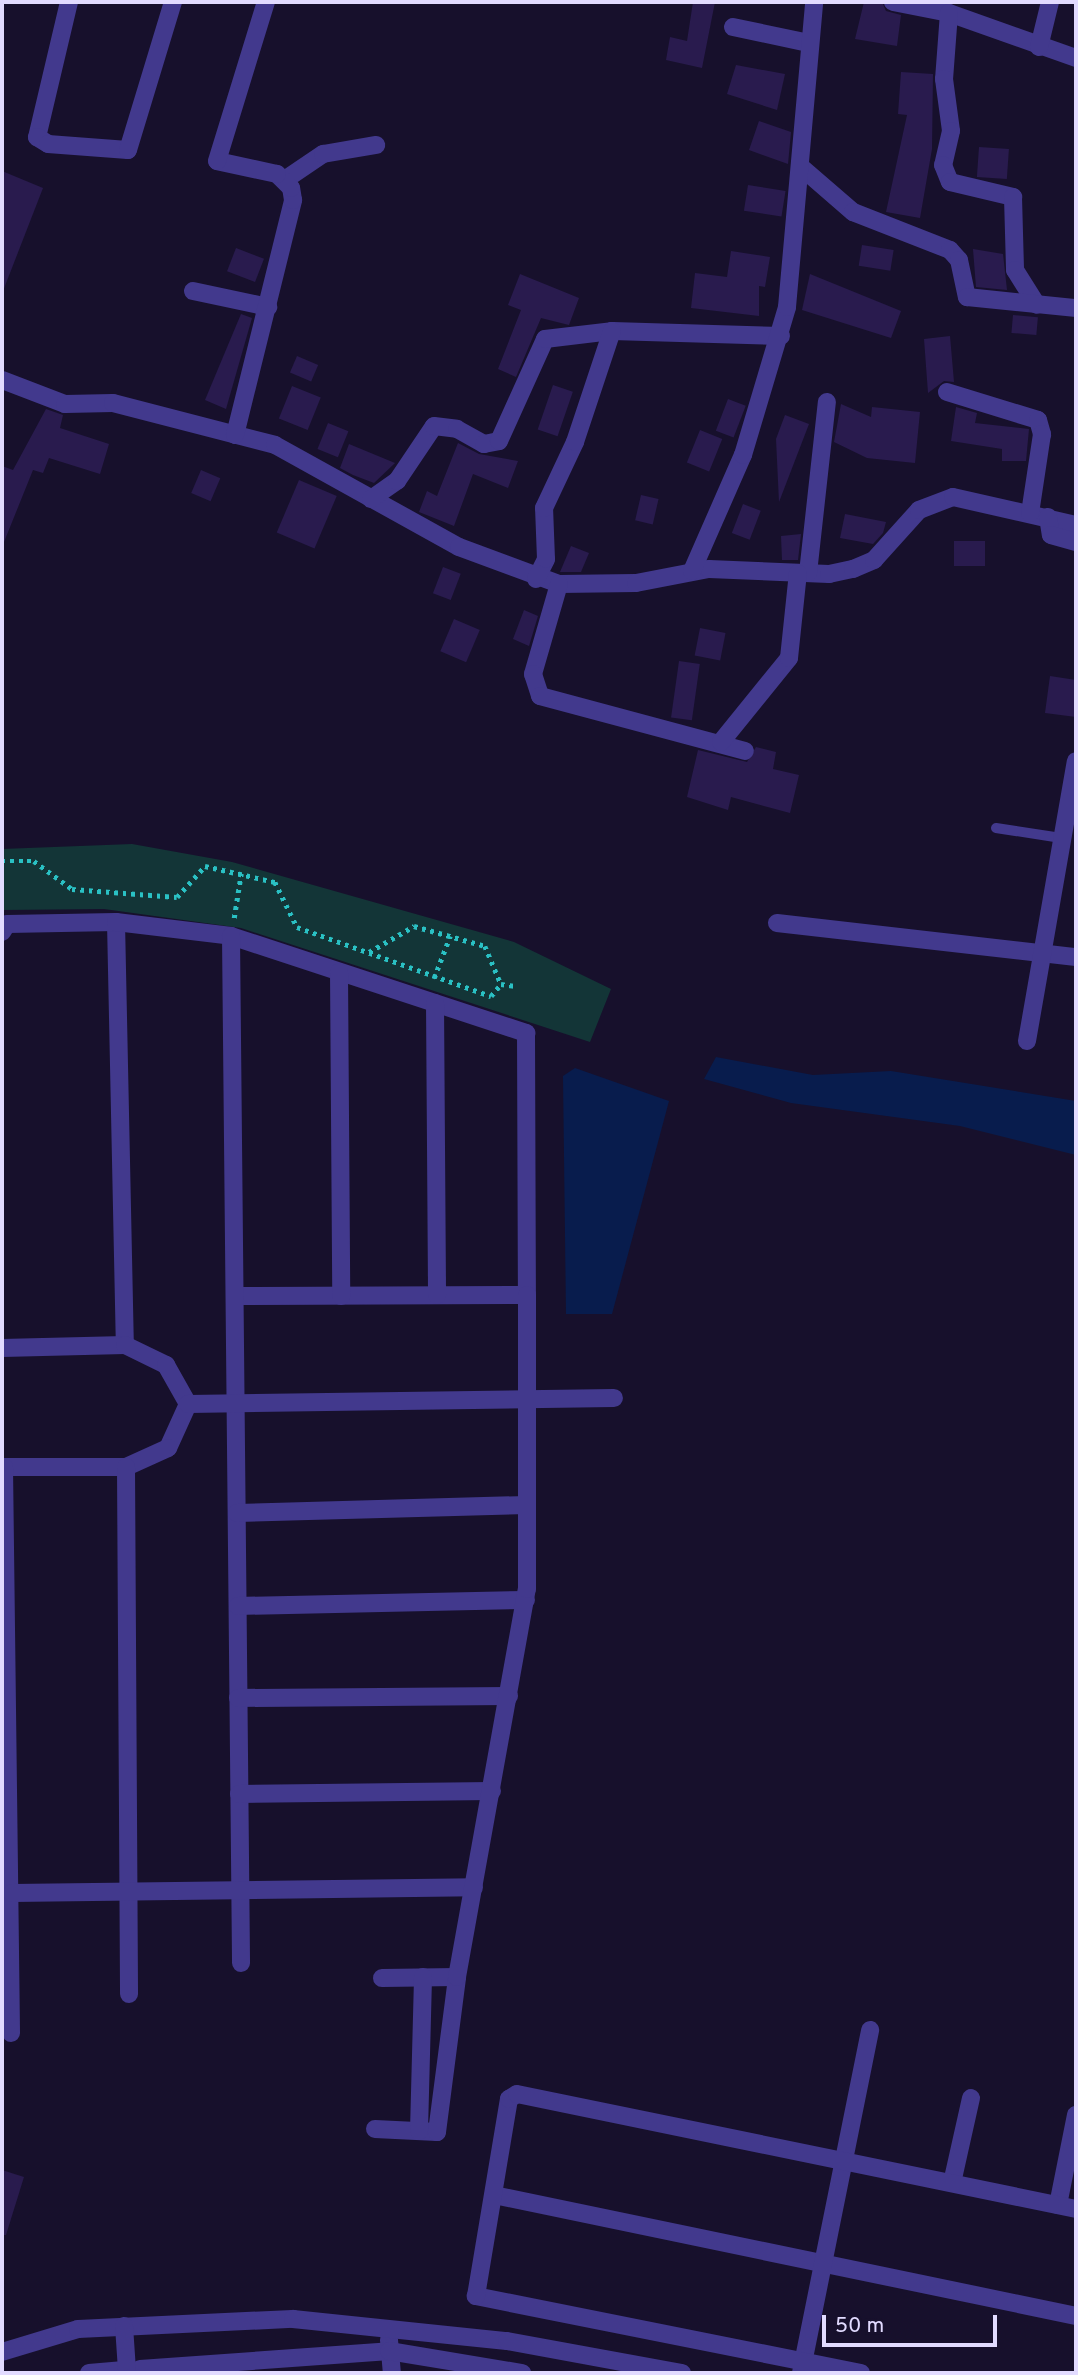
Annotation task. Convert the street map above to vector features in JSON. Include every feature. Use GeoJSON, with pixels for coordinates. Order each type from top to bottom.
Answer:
{"type":"FeatureCollection","features":[{"type":"Feature","properties":{"kind":"street"},"geometry":{"type":"LineString","coordinates":[[69,2],[37,137],[48,144],[128,150],[173,2]]}},
{"type":"Feature","properties":{"kind":"street"},"geometry":{"type":"LineString","coordinates":[[266,2],[217,161],[286,179],[323,154],[376,145]]}},
{"type":"Feature","properties":{"kind":"street"},"geometry":{"type":"LineString","coordinates":[[692,571],[743,455],[781,336],[801,167],[814,2]]}},
{"type":"Feature","properties":{"kind":"street"},"geometry":{"type":"LineString","coordinates":[[893,2],[948,13],[1076,58]]}},
{"type":"Feature","properties":{"kind":"street"},"geometry":{"type":"LineString","coordinates":[[1039,47],[1049,2]]}},
{"type":"Feature","properties":{"kind":"street"},"geometry":{"type":"LineString","coordinates":[[948,13],[944,79],[951,131],[943,165],[950,182],[1013,197],[1015,270],[1037,306]]}},
{"type":"Feature","properties":{"kind":"street"},"geometry":{"type":"LineString","coordinates":[[733,27],[809,43]]}},
{"type":"Feature","properties":{"kind":"street"},"geometry":{"type":"LineString","coordinates":[[801,167],[853,212],[950,250],[960,260],[967,297],[1076,308]]}},
{"type":"Feature","properties":{"kind":"street"},"geometry":{"type":"LineString","coordinates":[[235,435],[293,200],[286,179]]}},
{"type":"Feature","properties":{"kind":"street"},"geometry":{"type":"LineString","coordinates":[[192,291],[268,307]]}},
{"type":"Feature","properties":{"kind":"street"},"geometry":{"type":"LineString","coordinates":[[371,499],[397,481],[435,426],[457,429],[484,444],[499,441],[545,338],[612,331],[781,336]]}},
{"type":"Feature","properties":{"kind":"street"},"geometry":{"type":"LineString","coordinates":[[536,579],[546,559],[544,508],[575,443],[612,331]]}},
{"type":"Feature","properties":{"kind":"street"},"geometry":{"type":"LineString","coordinates":[[2,380],[65,404],[113,403],[235,435],[300,456],[371,499],[536,579],[559,584],[636,583],[692,571],[803,573],[874,560],[919,510],[953,497],[1076,525]]}},
{"type":"Feature","properties":{"kind":"street"},"geometry":{"type":"LineString","coordinates":[[947,392],[1038,420],[1042,434],[1039,515],[1051,535],[1076,542]]}},
{"type":"Feature","properties":{"kind":"street"},"geometry":{"type":"LineString","coordinates":[[721,742],[789,658],[827,402]]}},
{"type":"Feature","properties":{"kind":"street"},"geometry":{"type":"LineString","coordinates":[[559,584],[534,674],[540,696],[721,742],[745,751]]}},
{"type":"Feature","properties":{"kind":"street"},"geometry":{"type":"LineString","coordinates":[[1027,1041],[1042,953],[1068,839],[1076,761]]}},
{"type":"Feature","properties":{"kind":"street"},"geometry":{"type":"LineString","coordinates":[[116,922],[125,1345]]}},
{"type":"Feature","properties":{"kind":"street"},"geometry":{"type":"LineString","coordinates":[[2,932],[7,924],[116,922],[231,936],[526,1033],[526,1600],[457,1977],[437,2132],[375,2129]]}},
{"type":"Feature","properties":{"kind":"street"},"geometry":{"type":"LineString","coordinates":[[777,923],[1076,957]]}},
{"type":"Feature","properties":{"kind":"street"},"geometry":{"type":"LineString","coordinates":[[231,936],[241,1962]]}},
{"type":"Feature","properties":{"kind":"street"},"geometry":{"type":"LineString","coordinates":[[339,972],[341,1296]]}},
{"type":"Feature","properties":{"kind":"street"},"geometry":{"type":"LineString","coordinates":[[430,1001],[437,1295]]}},
{"type":"Feature","properties":{"kind":"street"},"geometry":{"type":"LineString","coordinates":[[234,1296],[527,1295]]}},
{"type":"Feature","properties":{"kind":"street"},"geometry":{"type":"LineString","coordinates":[[2,1348],[125,1345],[166,1365],[188,1404]]}},
{"type":"Feature","properties":{"kind":"street"},"geometry":{"type":"LineString","coordinates":[[188,1404],[614,1398]]}},
{"type":"Feature","properties":{"kind":"street"},"geometry":{"type":"LineString","coordinates":[[11,2033],[12,1893],[3,1467],[126,1466],[168,1448],[188,1404]]}},
{"type":"Feature","properties":{"kind":"street"},"geometry":{"type":"LineString","coordinates":[[126,1466],[129,1994]]}},
{"type":"Feature","properties":{"kind":"street"},"geometry":{"type":"LineString","coordinates":[[237,1513],[527,1505]]}},
{"type":"Feature","properties":{"kind":"street"},"geometry":{"type":"LineString","coordinates":[[238,1606],[526,1600]]}},
{"type":"Feature","properties":{"kind":"street"},"geometry":{"type":"LineString","coordinates":[[239,1698],[509,1696]]}},
{"type":"Feature","properties":{"kind":"street"},"geometry":{"type":"LineString","coordinates":[[239,1794],[492,1791]]}},
{"type":"Feature","properties":{"kind":"street"},"geometry":{"type":"LineString","coordinates":[[12,1893],[474,1887]]}},
{"type":"Feature","properties":{"kind":"street"},"geometry":{"type":"LineString","coordinates":[[419,2131],[423,1977]]}},
{"type":"Feature","properties":{"kind":"street"},"geometry":{"type":"LineString","coordinates":[[382,1978],[457,1977]]}},
{"type":"Feature","properties":{"kind":"street"},"geometry":{"type":"LineString","coordinates":[[802,2367],[870,2030]]}},
{"type":"Feature","properties":{"kind":"street"},"geometry":{"type":"LineString","coordinates":[[861,2373],[802,2367],[476,2296],[509,2099],[517,2094],[1076,2209]]}},
{"type":"Feature","properties":{"kind":"street"},"geometry":{"type":"LineString","coordinates":[[952,2183],[971,2098]]}},
{"type":"Feature","properties":{"kind":"street"},"geometry":{"type":"LineString","coordinates":[[1058,2205],[1076,2115]]}},
{"type":"Feature","properties":{"kind":"street"},"geometry":{"type":"LineString","coordinates":[[494,2195],[1076,2316]]}},
{"type":"Feature","properties":{"kind":"street"},"geometry":{"type":"LineString","coordinates":[[2,2352],[56,2333],[232,2319],[389,2326],[583,2352],[681,2373]]}},
{"type":"Feature","properties":{"kind":"street"},"geometry":{"type":"LineString","coordinates":[[89,2373],[127,2370],[124,2326]]}},
{"type":"Feature","properties":{"kind":"street"},"geometry":{"type":"LineString","coordinates":[[389,2326],[392,2373]]}},
{"type":"Feature","properties":{"kind":"street"},"geometry":{"type":"LineString","coordinates":[[140,2370],[389,2351],[522,2373]]}},
{"type":"Feature","properties":{"kind":"lane"},"geometry":{"type":"LineString","coordinates":[[996,828],[1068,839]]}},
{"type":"Feature","properties":{"kind":"path"},"geometry":{"type":"LineString","coordinates":[[2,861],[34,861],[72,889],[177,897],[205,866],[275,882],[297,927],[491,996],[501,984]]}},
{"type":"Feature","properties":{"kind":"path"},"geometry":{"type":"LineString","coordinates":[[231,936],[241,874]]}},
{"type":"Feature","properties":{"kind":"path"},"geometry":{"type":"LineString","coordinates":[[368,952],[414,926],[485,946],[501,984]]}},
{"type":"Feature","properties":{"kind":"path"},"geometry":{"type":"LineString","coordinates":[[430,1001],[434,976],[450,936]]}},
{"type":"Feature","properties":{"kind":"path"},"geometry":{"type":"LineString","coordinates":[[501,984],[516,986]]}},
{"type":"Feature","properties":{"kind":"green space"},"geometry":{"type":"Polygon","coordinates":[[[132,844],[232,862],[514,942],[611,989],[590,1042],[241,928],[104,909],[2,910],[2,849],[132,844]]]}},
{"type":"Feature","properties":{"kind":"water"},"geometry":{"type":"Polygon","coordinates":[[[716,1057],[813,1075],[891,1071],[1076,1101],[1076,1155],[960,1126],[791,1103],[704,1079],[716,1057]]]}},
{"type":"Feature","properties":{"kind":"water"},"geometry":{"type":"Polygon","coordinates":[[[575,1068],[669,1101],[612,1314],[566,1314],[563,1076],[575,1068]]]}},
{"type":"Feature","properties":{"kind":"building"},"geometry":{"type":"Polygon","coordinates":[[[693,2],[715,2],[702,68],[666,60],[670,37],[687,41],[693,2]]]}},
{"type":"Feature","properties":{"kind":"building"},"geometry":{"type":"Polygon","coordinates":[[[864,2],[882,2],[886,11],[901,15],[897,46],[855,39],[864,2]]]}},
{"type":"Feature","properties":{"kind":"building"},"geometry":{"type":"Polygon","coordinates":[[[736,65],[785,74],[777,110],[727,94],[736,65]]]}},
{"type":"Feature","properties":{"kind":"building"},"geometry":{"type":"Polygon","coordinates":[[[901,72],[933,74],[932,149],[920,218],[886,212],[907,115],[898,114],[901,72]]]}},
{"type":"Feature","properties":{"kind":"building"},"geometry":{"type":"Polygon","coordinates":[[[759,121],[791,132],[788,164],[749,150],[759,121]]]}},
{"type":"Feature","properties":{"kind":"building"},"geometry":{"type":"Polygon","coordinates":[[[979,147],[1009,149],[1007,179],[977,177],[979,147]]]}},
{"type":"Feature","properties":{"kind":"building"},"geometry":{"type":"Polygon","coordinates":[[[2,171],[43,188],[3,291],[2,290],[2,171]]]}},
{"type":"Feature","properties":{"kind":"building"},"geometry":{"type":"Polygon","coordinates":[[[748,185],[786,191],[781,217],[744,211],[748,185]]]}},
{"type":"Feature","properties":{"kind":"building"},"geometry":{"type":"Polygon","coordinates":[[[862,245],[894,250],[890,271],[859,266],[862,245]]]}},
{"type":"Feature","properties":{"kind":"building"},"geometry":{"type":"Polygon","coordinates":[[[236,248],[264,259],[255,282],[227,271],[236,248]]]}},
{"type":"Feature","properties":{"kind":"building"},"geometry":{"type":"Polygon","coordinates":[[[973,249],[1003,254],[1007,290],[976,287],[973,249]]]}},
{"type":"Feature","properties":{"kind":"building"},"geometry":{"type":"Polygon","coordinates":[[[731,251],[770,257],[765,287],[759,286],[759,316],[691,308],[695,273],[727,277],[731,251]]]}},
{"type":"Feature","properties":{"kind":"building"},"geometry":{"type":"Polygon","coordinates":[[[520,274],[579,298],[569,325],[541,318],[516,377],[498,369],[521,310],[508,305],[520,274]]]}},
{"type":"Feature","properties":{"kind":"building"},"geometry":{"type":"Polygon","coordinates":[[[810,274],[901,311],[891,338],[802,310],[810,274]]]}},
{"type":"Feature","properties":{"kind":"building"},"geometry":{"type":"Polygon","coordinates":[[[241,314],[252,318],[226,409],[205,400],[241,314]]]}},
{"type":"Feature","properties":{"kind":"building"},"geometry":{"type":"Polygon","coordinates":[[[1013,315],[1038,317],[1036,335],[1011,333],[1013,315]]]}},
{"type":"Feature","properties":{"kind":"building"},"geometry":{"type":"Polygon","coordinates":[[[950,336],[954,382],[944,381],[928,393],[924,339],[950,336]]]}},
{"type":"Feature","properties":{"kind":"building"},"geometry":{"type":"Polygon","coordinates":[[[297,356],[318,365],[311,382],[290,373],[297,356]]]}},
{"type":"Feature","properties":{"kind":"building"},"geometry":{"type":"Polygon","coordinates":[[[553,385],[573,392],[558,436],[538,429],[553,385]]]}},
{"type":"Feature","properties":{"kind":"building"},"geometry":{"type":"Polygon","coordinates":[[[292,386],[321,398],[308,430],[279,418],[292,386]]]}},
{"type":"Feature","properties":{"kind":"building"},"geometry":{"type":"Polygon","coordinates":[[[728,399],[746,406],[734,438],[716,431],[728,399]]]}},
{"type":"Feature","properties":{"kind":"building"},"geometry":{"type":"Polygon","coordinates":[[[841,404],[871,417],[872,407],[920,412],[915,463],[867,458],[834,442],[841,404]]]}},
{"type":"Feature","properties":{"kind":"building"},"geometry":{"type":"Polygon","coordinates":[[[956,407],[977,413],[975,423],[1029,429],[1026,461],[1002,461],[1002,449],[951,441],[956,407]]]}},
{"type":"Feature","properties":{"kind":"building"},"geometry":{"type":"Polygon","coordinates":[[[46,409],[63,415],[60,428],[109,444],[100,474],[49,458],[43,473],[33,470],[2,547],[2,466],[13,470],[46,409]]]}},
{"type":"Feature","properties":{"kind":"building"},"geometry":{"type":"Polygon","coordinates":[[[785,415],[809,424],[779,502],[776,439],[785,415]]]}},
{"type":"Feature","properties":{"kind":"building"},"geometry":{"type":"Polygon","coordinates":[[[328,423],[348,431],[338,457],[318,449],[328,423]]]}},
{"type":"Feature","properties":{"kind":"building"},"geometry":{"type":"Polygon","coordinates":[[[700,430],[722,439],[709,471],[687,462],[700,430]]]}},
{"type":"Feature","properties":{"kind":"building"},"geometry":{"type":"Polygon","coordinates":[[[458,443],[479,454],[518,461],[508,488],[473,474],[454,526],[419,512],[427,491],[437,496],[458,443]]]}},
{"type":"Feature","properties":{"kind":"building"},"geometry":{"type":"Polygon","coordinates":[[[349,444],[395,463],[374,483],[353,475],[340,468],[349,444]]]}},
{"type":"Feature","properties":{"kind":"building"},"geometry":{"type":"Polygon","coordinates":[[[201,470],[220,478],[211,501],[191,493],[201,470]]]}},
{"type":"Feature","properties":{"kind":"building"},"geometry":{"type":"Polygon","coordinates":[[[299,480],[337,496],[314,548],[277,532],[299,480]]]}},
{"type":"Feature","properties":{"kind":"building"},"geometry":{"type":"Polygon","coordinates":[[[641,495],[659,499],[653,524],[635,520],[641,495]]]}},
{"type":"Feature","properties":{"kind":"building"},"geometry":{"type":"Polygon","coordinates":[[[743,504],[761,511],[750,540],[732,533],[743,504]]]}},
{"type":"Feature","properties":{"kind":"building"},"geometry":{"type":"Polygon","coordinates":[[[845,514],[886,522],[883,533],[873,544],[840,538],[845,514]]]}},
{"type":"Feature","properties":{"kind":"building"},"geometry":{"type":"Polygon","coordinates":[[[801,534],[798,560],[782,560],[781,536],[801,534]]]}},
{"type":"Feature","properties":{"kind":"building"},"geometry":{"type":"Polygon","coordinates":[[[954,541],[985,541],[985,566],[954,566],[954,541]]]}},
{"type":"Feature","properties":{"kind":"building"},"geometry":{"type":"Polygon","coordinates":[[[571,546],[589,553],[581,572],[560,572],[571,546]]]}},
{"type":"Feature","properties":{"kind":"building"},"geometry":{"type":"Polygon","coordinates":[[[443,567],[461,574],[451,600],[433,593],[443,567]]]}},
{"type":"Feature","properties":{"kind":"building"},"geometry":{"type":"Polygon","coordinates":[[[524,610],[538,616],[529,646],[513,639],[524,610]]]}},
{"type":"Feature","properties":{"kind":"building"},"geometry":{"type":"Polygon","coordinates":[[[454,619],[480,630],[466,662],[440,651],[454,619]]]}},
{"type":"Feature","properties":{"kind":"building"},"geometry":{"type":"Polygon","coordinates":[[[700,628],[726,633],[720,660],[695,655],[700,628]]]}},
{"type":"Feature","properties":{"kind":"building"},"geometry":{"type":"Polygon","coordinates":[[[679,661],[700,664],[692,720],[671,717],[679,661]]]}},
{"type":"Feature","properties":{"kind":"building"},"geometry":{"type":"Polygon","coordinates":[[[1050,676],[1076,680],[1076,717],[1045,713],[1050,676]]]}},
{"type":"Feature","properties":{"kind":"building"},"geometry":{"type":"Polygon","coordinates":[[[756,747],[776,752],[773,769],[799,775],[790,813],[731,797],[728,810],[687,797],[698,750],[747,762],[756,747]]]}},
{"type":"Feature","properties":{"kind":"building"},"geometry":{"type":"Polygon","coordinates":[[[2,2170],[24,2177],[6,2235],[2,2235],[2,2170]]]}}]}
